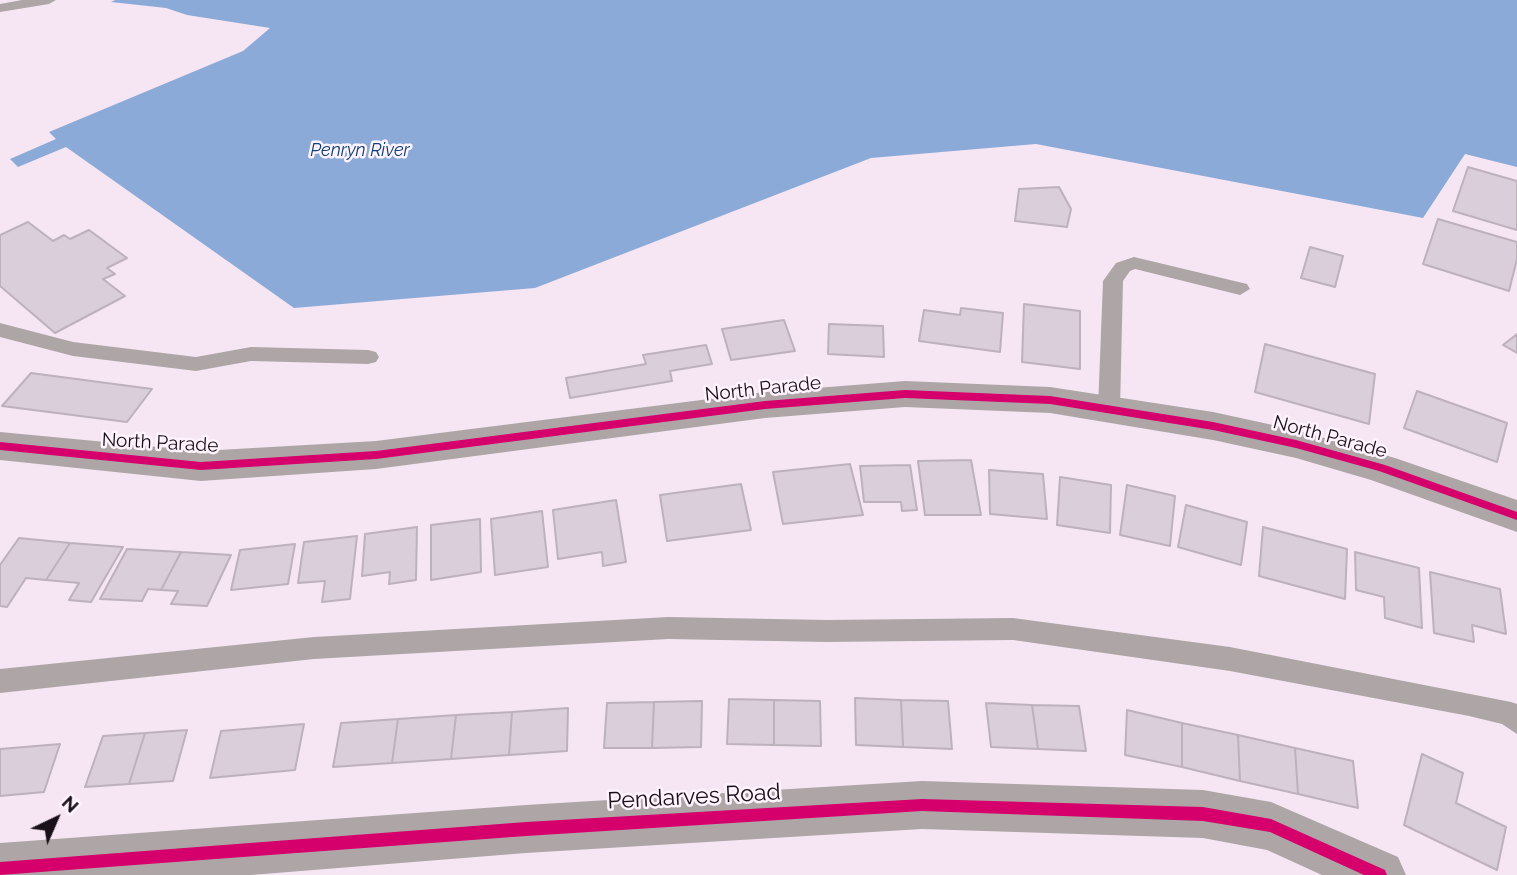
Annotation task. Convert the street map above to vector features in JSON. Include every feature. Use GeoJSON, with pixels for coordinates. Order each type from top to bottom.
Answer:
{"type":"FeatureCollection","features":[{"type":"Feature","properties":{"kind":"street","name":"North Parade"},"geometry":{"type":"LineString","coordinates":[[0,446],[201,466],[376,455],[765,405],[905,394],[1050,400],[1296,443],[1381,468],[1517,516]]}},
{"type":"Feature","properties":{"kind":"street","name":"Pendarves Road"},"geometry":{"type":"LineString","coordinates":[[0,869],[526,829],[922,806],[1203,814],[1271,827],[1380,875]]}},
{"type":"Feature","properties":{"kind":"lane"},"geometry":{"type":"LineString","coordinates":[[0,8],[49,0]]}},
{"type":"Feature","properties":{"kind":"lane"},"geometry":{"type":"LineString","coordinates":[[1109,410],[1113,281],[1123,267],[1134,263],[1240,289]]}},
{"type":"Feature","properties":{"kind":"lane"},"geometry":{"type":"LineString","coordinates":[[0,330],[73,349],[196,364],[251,354],[368,357]]}},
{"type":"Feature","properties":{"kind":"lane"},"geometry":{"type":"LineString","coordinates":[[0,681],[314,648],[668,628],[827,631],[1013,629],[1230,659],[1469,704],[1511,714],[1517,721]]}},
{"type":"Feature","properties":{"kind":"water","name":"Penryn River"},"geometry":{"type":"Polygon","coordinates":[[[1517,0],[1517,167],[1465,154],[1423,218],[1036,144],[871,158],[535,288],[294,308],[66,147],[18,167],[10,159],[56,139],[49,132],[243,51],[270,28],[187,15],[166,8],[111,2],[1517,0]]]}},
{"type":"Feature","properties":{"kind":"building"},"geometry":{"type":"Polygon","coordinates":[[[1468,167],[1517,181],[1517,230],[1453,211],[1468,167]]]}},
{"type":"Feature","properties":{"kind":"building"},"geometry":{"type":"Polygon","coordinates":[[[1059,187],[1071,209],[1067,227],[1015,221],[1019,189],[1059,187]]]}},
{"type":"Feature","properties":{"kind":"building"},"geometry":{"type":"Polygon","coordinates":[[[1438,219],[1517,242],[1517,259],[1509,291],[1423,264],[1438,219]]]}},
{"type":"Feature","properties":{"kind":"building"},"geometry":{"type":"Polygon","coordinates":[[[28,222],[53,241],[64,235],[70,239],[89,230],[127,258],[107,268],[115,274],[103,279],[125,296],[55,333],[0,286],[0,235],[28,222]]]}},
{"type":"Feature","properties":{"kind":"building"},"geometry":{"type":"Polygon","coordinates":[[[1310,247],[1343,256],[1335,287],[1301,278],[1310,247]]]}},
{"type":"Feature","properties":{"kind":"building"},"geometry":{"type":"Polygon","coordinates":[[[1024,304],[1080,311],[1080,369],[1022,362],[1024,304]]]}},
{"type":"Feature","properties":{"kind":"building"},"geometry":{"type":"Polygon","coordinates":[[[961,308],[1003,313],[1000,352],[919,341],[924,310],[960,315],[961,308]]]}},
{"type":"Feature","properties":{"kind":"building"},"geometry":{"type":"Polygon","coordinates":[[[784,320],[795,351],[731,360],[722,329],[784,320]]]}},
{"type":"Feature","properties":{"kind":"building"},"geometry":{"type":"Polygon","coordinates":[[[829,324],[883,326],[884,357],[828,354],[829,324]]]}},
{"type":"Feature","properties":{"kind":"building"},"geometry":{"type":"Polygon","coordinates":[[[1517,334],[1517,353],[1503,345],[1517,334]]]}},
{"type":"Feature","properties":{"kind":"building"},"geometry":{"type":"Polygon","coordinates":[[[1265,344],[1375,374],[1369,424],[1255,392],[1265,344]]]}},
{"type":"Feature","properties":{"kind":"building"},"geometry":{"type":"Polygon","coordinates":[[[706,345],[712,364],[670,371],[672,381],[570,398],[566,378],[646,364],[643,355],[706,345]]]}},
{"type":"Feature","properties":{"kind":"building"},"geometry":{"type":"Polygon","coordinates":[[[31,373],[152,389],[127,422],[2,406],[31,373]]]}},
{"type":"Feature","properties":{"kind":"building"},"geometry":{"type":"Polygon","coordinates":[[[1417,391],[1507,423],[1497,462],[1404,428],[1417,391]]]}},
{"type":"Feature","properties":{"kind":"building"},"geometry":{"type":"Polygon","coordinates":[[[971,460],[981,515],[925,515],[918,461],[971,460]]]}},
{"type":"Feature","properties":{"kind":"building"},"geometry":{"type":"Polygon","coordinates":[[[850,464],[863,515],[783,524],[773,472],[850,464]]]}},
{"type":"Feature","properties":{"kind":"building"},"geometry":{"type":"Polygon","coordinates":[[[910,465],[917,510],[902,511],[901,502],[864,502],[860,466],[910,465]]]}},
{"type":"Feature","properties":{"kind":"building"},"geometry":{"type":"Polygon","coordinates":[[[989,470],[1043,474],[1047,519],[990,514],[989,470]]]}},
{"type":"Feature","properties":{"kind":"building"},"geometry":{"type":"Polygon","coordinates":[[[1060,477],[1111,485],[1110,533],[1057,525],[1060,477]]]}},
{"type":"Feature","properties":{"kind":"building"},"geometry":{"type":"Polygon","coordinates":[[[741,484],[751,530],[667,541],[660,495],[741,484]]]}},
{"type":"Feature","properties":{"kind":"building"},"geometry":{"type":"Polygon","coordinates":[[[1127,485],[1175,496],[1170,546],[1120,535],[1127,485]]]}},
{"type":"Feature","properties":{"kind":"building"},"geometry":{"type":"Polygon","coordinates":[[[616,500],[626,562],[603,566],[602,552],[558,559],[553,510],[616,500]]]}},
{"type":"Feature","properties":{"kind":"building"},"geometry":{"type":"Polygon","coordinates":[[[1186,505],[1247,522],[1241,565],[1178,547],[1186,505]]]}},
{"type":"Feature","properties":{"kind":"building"},"geometry":{"type":"Polygon","coordinates":[[[542,511],[548,567],[495,575],[491,519],[542,511]]]}},
{"type":"Feature","properties":{"kind":"building"},"geometry":{"type":"Polygon","coordinates":[[[480,519],[481,572],[431,580],[431,525],[480,519]]]}},
{"type":"Feature","properties":{"kind":"building"},"geometry":{"type":"Polygon","coordinates":[[[417,527],[416,580],[389,584],[390,572],[362,576],[365,534],[417,527]]]}},
{"type":"Feature","properties":{"kind":"building"},"geometry":{"type":"Polygon","coordinates":[[[1263,527],[1347,549],[1345,599],[1259,576],[1263,527]]]}},
{"type":"Feature","properties":{"kind":"building"},"geometry":{"type":"Polygon","coordinates":[[[357,536],[350,599],[322,602],[325,581],[298,583],[304,542],[357,536]]]}},
{"type":"Feature","properties":{"kind":"building"},"geometry":{"type":"Polygon","coordinates":[[[19,538],[70,543],[46,580],[26,578],[7,607],[0,606],[0,565],[19,538]]]}},
{"type":"Feature","properties":{"kind":"building"},"geometry":{"type":"Polygon","coordinates":[[[70,543],[123,547],[91,602],[69,600],[79,583],[46,580],[70,543]]]}},
{"type":"Feature","properties":{"kind":"building"},"geometry":{"type":"Polygon","coordinates":[[[295,544],[288,584],[231,590],[240,550],[295,544]]]}},
{"type":"Feature","properties":{"kind":"building"},"geometry":{"type":"Polygon","coordinates":[[[127,549],[181,552],[161,590],[148,589],[142,601],[100,599],[127,549]]]}},
{"type":"Feature","properties":{"kind":"building"},"geometry":{"type":"Polygon","coordinates":[[[181,552],[231,555],[207,606],[171,604],[178,591],[161,590],[181,552]]]}},
{"type":"Feature","properties":{"kind":"building"},"geometry":{"type":"Polygon","coordinates":[[[1355,552],[1419,568],[1422,628],[1385,618],[1384,597],[1356,590],[1355,552]]]}},
{"type":"Feature","properties":{"kind":"building"},"geometry":{"type":"Polygon","coordinates":[[[1430,572],[1500,589],[1506,634],[1472,625],[1474,642],[1434,633],[1430,572]]]}},
{"type":"Feature","properties":{"kind":"building"},"geometry":{"type":"Polygon","coordinates":[[[855,698],[901,700],[903,747],[856,745],[855,698]]]}},
{"type":"Feature","properties":{"kind":"building"},"geometry":{"type":"Polygon","coordinates":[[[729,699],[774,700],[774,745],[727,744],[729,699]]]}},
{"type":"Feature","properties":{"kind":"building"},"geometry":{"type":"Polygon","coordinates":[[[774,700],[820,701],[821,746],[774,745],[774,700]]]}},
{"type":"Feature","properties":{"kind":"building"},"geometry":{"type":"Polygon","coordinates":[[[901,700],[948,701],[952,749],[903,747],[901,700]]]}},
{"type":"Feature","properties":{"kind":"building"},"geometry":{"type":"Polygon","coordinates":[[[702,701],[701,747],[652,748],[654,702],[702,701]]]}},
{"type":"Feature","properties":{"kind":"building"},"geometry":{"type":"Polygon","coordinates":[[[654,702],[652,748],[604,748],[607,703],[654,702]]]}},
{"type":"Feature","properties":{"kind":"building"},"geometry":{"type":"Polygon","coordinates":[[[986,703],[1032,705],[1038,749],[991,747],[986,703]]]}},
{"type":"Feature","properties":{"kind":"building"},"geometry":{"type":"Polygon","coordinates":[[[1032,705],[1079,706],[1086,751],[1038,749],[1032,705]]]}},
{"type":"Feature","properties":{"kind":"building"},"geometry":{"type":"Polygon","coordinates":[[[568,708],[567,751],[509,755],[512,712],[568,708]]]}},
{"type":"Feature","properties":{"kind":"building"},"geometry":{"type":"Polygon","coordinates":[[[1127,710],[1182,723],[1182,767],[1125,755],[1127,710]]]}},
{"type":"Feature","properties":{"kind":"building"},"geometry":{"type":"Polygon","coordinates":[[[512,712],[509,755],[451,759],[456,715],[512,712]]]}},
{"type":"Feature","properties":{"kind":"building"},"geometry":{"type":"Polygon","coordinates":[[[456,715],[451,759],[392,763],[398,719],[456,715]]]}},
{"type":"Feature","properties":{"kind":"building"},"geometry":{"type":"Polygon","coordinates":[[[398,719],[392,763],[333,767],[341,723],[398,719]]]}},
{"type":"Feature","properties":{"kind":"building"},"geometry":{"type":"Polygon","coordinates":[[[1182,723],[1238,735],[1240,781],[1182,767],[1182,723]]]}},
{"type":"Feature","properties":{"kind":"building"},"geometry":{"type":"Polygon","coordinates":[[[304,724],[295,770],[210,778],[221,731],[304,724]]]}},
{"type":"Feature","properties":{"kind":"building"},"geometry":{"type":"Polygon","coordinates":[[[187,730],[173,781],[129,784],[145,733],[187,730]]]}},
{"type":"Feature","properties":{"kind":"building"},"geometry":{"type":"Polygon","coordinates":[[[145,733],[129,784],[85,787],[103,736],[145,733]]]}},
{"type":"Feature","properties":{"kind":"building"},"geometry":{"type":"Polygon","coordinates":[[[1238,735],[1295,748],[1298,794],[1240,781],[1238,735]]]}},
{"type":"Feature","properties":{"kind":"building"},"geometry":{"type":"Polygon","coordinates":[[[60,744],[44,792],[0,796],[0,749],[60,744]]]}},
{"type":"Feature","properties":{"kind":"building"},"geometry":{"type":"Polygon","coordinates":[[[1295,748],[1353,761],[1358,808],[1298,794],[1295,748]]]}},
{"type":"Feature","properties":{"kind":"building"},"geometry":{"type":"Polygon","coordinates":[[[1422,754],[1463,773],[1456,803],[1506,827],[1497,870],[1404,825],[1422,754]]]}},
{"type":"Feature","properties":{"kind":"cycle path"},"geometry":{"type":"LineString","coordinates":[[0,446],[201,466],[376,455],[765,405],[905,394],[1050,400],[1213,426],[1296,444],[1381,468],[1517,516]]}},
{"type":"Feature","properties":{"kind":"cycle path"},"geometry":{"type":"LineString","coordinates":[[0,869],[526,829],[922,805],[1203,814],[1271,826],[1380,875]]}}]}
